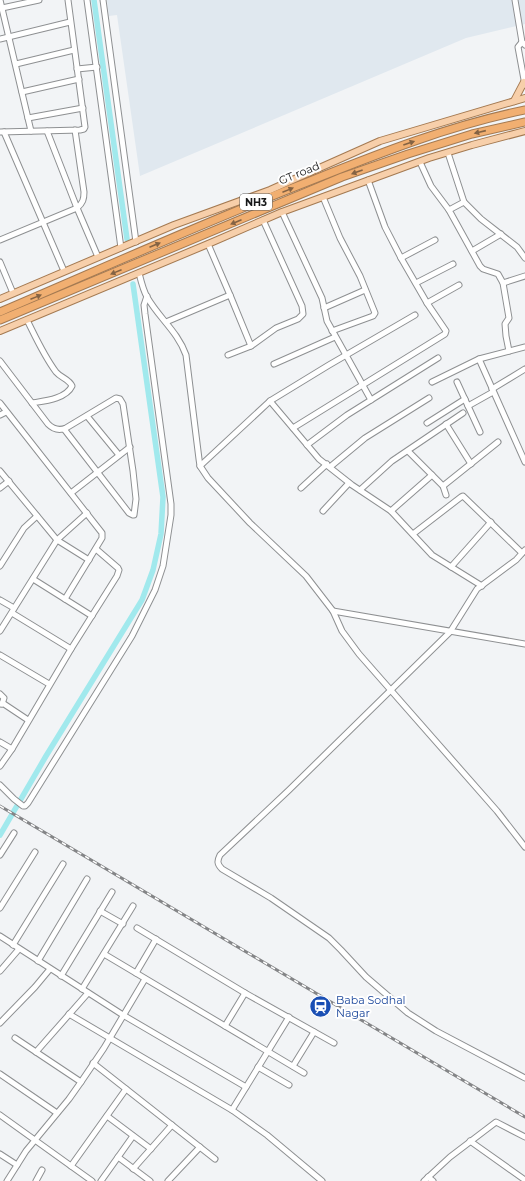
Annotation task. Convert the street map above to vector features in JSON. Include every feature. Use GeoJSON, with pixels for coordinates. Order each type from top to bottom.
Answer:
{"type":"FeatureCollection","features":[{"type":"Feature","properties":{"kind":"highway","name":"GT road"},"geometry":{"type":"LineString","coordinates":[[0,312],[69,284],[103,267],[229,213],[378,154],[464,125],[522,110]]}},
{"type":"Feature","properties":{"kind":"highway","name":"GT road"},"geometry":{"type":"LineString","coordinates":[[0,320],[342,178],[408,154],[464,136],[522,123]]}},
{"type":"Feature","properties":{"kind":"main road"},"geometry":{"type":"LineString","coordinates":[[514,101],[525,84]]}},
{"type":"Feature","properties":{"kind":"main road"},"geometry":{"type":"LineString","coordinates":[[0,299],[174,225],[270,190],[380,141],[525,98]]}},
{"type":"Feature","properties":{"kind":"main road"},"geometry":{"type":"LineString","coordinates":[[0,331],[282,212],[420,162],[472,145],[525,131]]}},
{"type":"Feature","properties":{"kind":"street"},"geometry":{"type":"LineString","coordinates":[[0,0],[31,131]]}},
{"type":"Feature","properties":{"kind":"street"},"geometry":{"type":"LineString","coordinates":[[2,8],[39,0]]}},
{"type":"Feature","properties":{"kind":"street"},"geometry":{"type":"LineString","coordinates":[[64,271],[2,132],[75,130],[83,129],[85,127],[68,0]]}},
{"type":"Feature","properties":{"kind":"street"},"geometry":{"type":"LineString","coordinates":[[87,0],[121,248]]}},
{"type":"Feature","properties":{"kind":"street"},"geometry":{"type":"LineString","coordinates":[[102,0],[136,242]]}},
{"type":"Feature","properties":{"kind":"street"},"geometry":{"type":"LineString","coordinates":[[515,0],[523,44],[518,47],[525,84]]}},
{"type":"Feature","properties":{"kind":"street"},"geometry":{"type":"LineString","coordinates":[[0,40],[70,22]]}},
{"type":"Feature","properties":{"kind":"street"},"geometry":{"type":"LineString","coordinates":[[16,64],[74,50]]}},
{"type":"Feature","properties":{"kind":"street"},"geometry":{"type":"LineString","coordinates":[[77,69],[97,67]]}},
{"type":"Feature","properties":{"kind":"street"},"geometry":{"type":"LineString","coordinates":[[22,92],[79,79]]}},
{"type":"Feature","properties":{"kind":"street"},"geometry":{"type":"LineString","coordinates":[[28,118],[83,108]]}},
{"type":"Feature","properties":{"kind":"street"},"geometry":{"type":"LineString","coordinates":[[0,240],[77,208],[82,204],[84,200],[84,192],[75,130]]}},
{"type":"Feature","properties":{"kind":"street"},"geometry":{"type":"LineString","coordinates":[[47,131],[98,257]]}},
{"type":"Feature","properties":{"kind":"street"},"geometry":{"type":"LineString","coordinates":[[448,153],[464,202],[481,220],[517,247],[525,258]]}},
{"type":"Feature","properties":{"kind":"street"},"geometry":{"type":"LineString","coordinates":[[420,162],[433,190],[449,210],[480,266],[483,269],[498,274],[503,283],[509,318],[505,324],[509,351]]}},
{"type":"Feature","properties":{"kind":"street"},"geometry":{"type":"LineString","coordinates":[[293,428],[445,334],[446,331],[401,258],[386,227],[368,180]]}},
{"type":"Feature","properties":{"kind":"street"},"geometry":{"type":"LineString","coordinates":[[323,197],[340,238],[375,311],[374,315],[332,332]]}},
{"type":"Feature","properties":{"kind":"street"},"geometry":{"type":"LineString","coordinates":[[449,210],[464,202]]}},
{"type":"Feature","properties":{"kind":"street"},"geometry":{"type":"LineString","coordinates":[[282,212],[322,298],[327,321],[334,337],[371,400]]}},
{"type":"Feature","properties":{"kind":"street"},"geometry":{"type":"LineString","coordinates":[[228,355],[251,346],[276,328],[298,319],[303,314],[263,220]]}},
{"type":"Feature","properties":{"kind":"street"},"geometry":{"type":"LineString","coordinates":[[472,252],[501,234]]}},
{"type":"Feature","properties":{"kind":"street"},"geometry":{"type":"LineString","coordinates":[[401,258],[435,240]]}},
{"type":"Feature","properties":{"kind":"street"},"geometry":{"type":"LineString","coordinates":[[208,244],[251,346]]}},
{"type":"Feature","properties":{"kind":"street"},"geometry":{"type":"LineString","coordinates":[[0,262],[13,293]]}},
{"type":"Feature","properties":{"kind":"street"},"geometry":{"type":"LineString","coordinates":[[416,283],[453,264]]}},
{"type":"Feature","properties":{"kind":"street"},"geometry":{"type":"LineString","coordinates":[[139,273],[146,296],[183,345],[186,355],[200,466],[208,478],[250,523],[302,572],[333,611],[342,631],[359,654],[525,846]]}},
{"type":"Feature","properties":{"kind":"street"},"geometry":{"type":"LineString","coordinates":[[503,283],[525,276]]}},
{"type":"Feature","properties":{"kind":"street"},"geometry":{"type":"LineString","coordinates":[[427,302],[460,285]]}},
{"type":"Feature","properties":{"kind":"street"},"geometry":{"type":"LineString","coordinates":[[324,308],[365,290]]}},
{"type":"Feature","properties":{"kind":"street"},"geometry":{"type":"LineString","coordinates":[[166,322],[230,295]]}},
{"type":"Feature","properties":{"kind":"street"},"geometry":{"type":"LineString","coordinates":[[0,785],[22,805],[27,805],[132,636],[155,590],[163,566],[171,515],[171,504],[145,314],[144,305],[146,296]]}},
{"type":"Feature","properties":{"kind":"street"},"geometry":{"type":"LineString","coordinates":[[200,466],[270,401],[415,315]]}},
{"type":"Feature","properties":{"kind":"street"},"geometry":{"type":"LineString","coordinates":[[27,320],[46,358],[58,374],[70,382],[72,386],[69,392],[62,396],[32,403]]}},
{"type":"Feature","properties":{"kind":"street"},"geometry":{"type":"LineString","coordinates":[[274,364],[334,337]]}},
{"type":"Feature","properties":{"kind":"street"},"geometry":{"type":"LineString","coordinates":[[432,382],[478,359],[525,347]]}},
{"type":"Feature","properties":{"kind":"street"},"geometry":{"type":"LineString","coordinates":[[307,445],[347,415],[438,358]]}},
{"type":"Feature","properties":{"kind":"street"},"geometry":{"type":"LineString","coordinates":[[478,359],[525,462]]}},
{"type":"Feature","properties":{"kind":"street"},"geometry":{"type":"LineString","coordinates":[[0,361],[52,427],[59,430],[64,429],[116,398],[120,399],[123,404],[130,447],[136,499],[135,513],[133,516],[97,473],[64,429]]}},
{"type":"Feature","properties":{"kind":"street"},"geometry":{"type":"LineString","coordinates":[[468,406],[525,369]]}},
{"type":"Feature","properties":{"kind":"street"},"geometry":{"type":"LineString","coordinates":[[457,382],[480,432]]}},
{"type":"Feature","properties":{"kind":"street"},"geometry":{"type":"LineString","coordinates":[[301,488],[365,438],[429,398]]}},
{"type":"Feature","properties":{"kind":"street"},"geometry":{"type":"LineString","coordinates":[[427,423],[465,398]]}},
{"type":"Feature","properties":{"kind":"street"},"geometry":{"type":"LineString","coordinates":[[270,401],[316,456],[349,483],[391,511],[432,555],[482,586]]}},
{"type":"Feature","properties":{"kind":"street"},"geometry":{"type":"LineString","coordinates":[[0,403],[102,533],[102,538],[96,549],[64,599]]}},
{"type":"Feature","properties":{"kind":"street"},"geometry":{"type":"LineString","coordinates":[[0,415],[6,412]]}},
{"type":"Feature","properties":{"kind":"street"},"geometry":{"type":"LineString","coordinates":[[360,490],[392,461],[463,413]]}},
{"type":"Feature","properties":{"kind":"street"},"geometry":{"type":"LineString","coordinates":[[87,416],[119,455]]}},
{"type":"Feature","properties":{"kind":"street"},"geometry":{"type":"LineString","coordinates":[[446,424],[471,464]]}},
{"type":"Feature","properties":{"kind":"street"},"geometry":{"type":"LineString","coordinates":[[443,486],[498,442]]}},
{"type":"Feature","properties":{"kind":"street"},"geometry":{"type":"LineString","coordinates":[[72,493],[130,447]]}},
{"type":"Feature","properties":{"kind":"street"},"geometry":{"type":"LineString","coordinates":[[408,451],[443,486],[446,495]]}},
{"type":"Feature","properties":{"kind":"street"},"geometry":{"type":"LineString","coordinates":[[0,471],[57,540],[89,560]]}},
{"type":"Feature","properties":{"kind":"street"},"geometry":{"type":"LineString","coordinates":[[391,511],[432,475]]}},
{"type":"Feature","properties":{"kind":"street"},"geometry":{"type":"LineString","coordinates":[[0,488],[8,481]]}},
{"type":"Feature","properties":{"kind":"street"},"geometry":{"type":"LineString","coordinates":[[323,511],[349,483]]}},
{"type":"Feature","properties":{"kind":"street"},"geometry":{"type":"LineString","coordinates":[[413,534],[462,496],[465,497],[524,552],[516,560],[477,589],[450,632],[289,790],[220,855],[218,863],[222,869],[271,898],[329,938],[366,977],[408,1012],[436,1031],[525,1078]]}},
{"type":"Feature","properties":{"kind":"street"},"geometry":{"type":"LineString","coordinates":[[0,631],[57,540],[87,513]]}},
{"type":"Feature","properties":{"kind":"street"},"geometry":{"type":"LineString","coordinates":[[0,566],[24,528],[37,516]]}},
{"type":"Feature","properties":{"kind":"street"},"geometry":{"type":"LineString","coordinates":[[451,567],[491,522]]}},
{"type":"Feature","properties":{"kind":"street"},"geometry":{"type":"LineString","coordinates":[[0,766],[12,749],[70,649],[117,576],[119,570],[96,549]]}},
{"type":"Feature","properties":{"kind":"street"},"geometry":{"type":"LineString","coordinates":[[32,579],[92,616]]}},
{"type":"Feature","properties":{"kind":"street"},"geometry":{"type":"LineString","coordinates":[[0,600],[13,611],[70,649]]}},
{"type":"Feature","properties":{"kind":"street"},"geometry":{"type":"LineString","coordinates":[[333,611],[525,644]]}},
{"type":"Feature","properties":{"kind":"street"},"geometry":{"type":"LineString","coordinates":[[0,655],[49,684]]}},
{"type":"Feature","properties":{"kind":"street"},"geometry":{"type":"LineString","coordinates":[[0,694],[4,698],[1,704],[28,720]]}},
{"type":"Feature","properties":{"kind":"street"},"geometry":{"type":"LineString","coordinates":[[0,742],[12,749]]}},
{"type":"Feature","properties":{"kind":"street"},"geometry":{"type":"LineString","coordinates":[[0,855],[14,832]]}},
{"type":"Feature","properties":{"kind":"street"},"geometry":{"type":"LineString","coordinates":[[0,908],[35,852]]}},
{"type":"Feature","properties":{"kind":"street"},"geometry":{"type":"LineString","coordinates":[[13,945],[63,864]]}},
{"type":"Feature","properties":{"kind":"street"},"geometry":{"type":"LineString","coordinates":[[38,961],[87,879]]}},
{"type":"Feature","properties":{"kind":"street"},"geometry":{"type":"LineString","coordinates":[[61,976],[112,892]]}},
{"type":"Feature","properties":{"kind":"street"},"geometry":{"type":"LineString","coordinates":[[82,989],[133,906]]}},
{"type":"Feature","properties":{"kind":"street"},"geometry":{"type":"LineString","coordinates":[[100,912],[122,924]]}},
{"type":"Feature","properties":{"kind":"street"},"geometry":{"type":"LineString","coordinates":[[137,928],[334,1043]]}},
{"type":"Feature","properties":{"kind":"street"},"geometry":{"type":"LineString","coordinates":[[0,936],[123,1015],[246,1087]]}},
{"type":"Feature","properties":{"kind":"street"},"geometry":{"type":"LineString","coordinates":[[136,973],[156,939]]}},
{"type":"Feature","properties":{"kind":"street"},"geometry":{"type":"LineString","coordinates":[[0,971],[19,949]]}},
{"type":"Feature","properties":{"kind":"street"},"geometry":{"type":"LineString","coordinates":[[104,954],[304,1073]]}},
{"type":"Feature","properties":{"kind":"street"},"geometry":{"type":"LineString","coordinates":[[0,1023],[50,969]]}},
{"type":"Feature","properties":{"kind":"street"},"geometry":{"type":"LineString","coordinates":[[7,1181],[35,1140],[81,1082],[110,1038],[145,979]]}},
{"type":"Feature","properties":{"kind":"street"},"geometry":{"type":"LineString","coordinates":[[226,1026],[245,992]]}},
{"type":"Feature","properties":{"kind":"street"},"geometry":{"type":"LineString","coordinates":[[36,1052],[88,993]]}},
{"type":"Feature","properties":{"kind":"street"},"geometry":{"type":"LineString","coordinates":[[69,1014],[232,1110],[267,1135],[322,1181]]}},
{"type":"Feature","properties":{"kind":"street"},"geometry":{"type":"LineString","coordinates":[[232,1110],[289,1017]]}},
{"type":"Feature","properties":{"kind":"street"},"geometry":{"type":"LineString","coordinates":[[293,1066],[314,1032]]}},
{"type":"Feature","properties":{"kind":"street"},"geometry":{"type":"LineString","coordinates":[[15,1038],[81,1082]]}},
{"type":"Feature","properties":{"kind":"street"},"geometry":{"type":"LineString","coordinates":[[93,1063],[215,1159]]}},
{"type":"Feature","properties":{"kind":"street"},"geometry":{"type":"LineString","coordinates":[[258,1067],[289,1085]]}},
{"type":"Feature","properties":{"kind":"street"},"geometry":{"type":"LineString","coordinates":[[0,1074],[57,1113]]}},
{"type":"Feature","properties":{"kind":"street"},"geometry":{"type":"LineString","coordinates":[[71,1166],[126,1089]]}},
{"type":"Feature","properties":{"kind":"street"},"geometry":{"type":"LineString","coordinates":[[0,1115],[92,1181]]}},
{"type":"Feature","properties":{"kind":"street"},"geometry":{"type":"LineString","coordinates":[[107,1116],[151,1149]]}},
{"type":"Feature","properties":{"kind":"street"},"geometry":{"type":"LineString","coordinates":[[426,1179],[470,1141],[496,1122],[525,1137]]}},
{"type":"Feature","properties":{"kind":"street"},"geometry":{"type":"LineString","coordinates":[[134,1169],[172,1125]]}},
{"type":"Feature","properties":{"kind":"street"},"geometry":{"type":"LineString","coordinates":[[101,1181],[134,1136]]}},
{"type":"Feature","properties":{"kind":"street"},"geometry":{"type":"LineString","coordinates":[[470,1141],[525,1180]]}},
{"type":"Feature","properties":{"kind":"street"},"geometry":{"type":"LineString","coordinates":[[168,1181],[200,1147]]}},
{"type":"Feature","properties":{"kind":"street"},"geometry":{"type":"LineString","coordinates":[[0,1154],[17,1165]]}},
{"type":"Feature","properties":{"kind":"street"},"geometry":{"type":"LineString","coordinates":[[118,1157],[150,1181]]}},
{"type":"Feature","properties":{"kind":"street"},"geometry":{"type":"LineString","coordinates":[[36,1181],[42,1170]]}},
{"type":"Feature","properties":{"kind":"street"},"geometry":{"type":"LineString","coordinates":[[426,1179],[433,1181]]}},
{"type":"Feature","properties":{"kind":"shaded area"},"geometry":{"type":"Polygon","coordinates":[[[107,0],[525,0],[525,24],[466,38],[140,176],[117,15],[109,16],[107,0]]]}},
{"type":"Feature","properties":{"kind":"waterway"},"geometry":{"type":"LineString","coordinates":[[94,0],[127,239]]}},
{"type":"Feature","properties":{"kind":"waterway"},"geometry":{"type":"LineString","coordinates":[[0,835],[46,756],[142,600],[153,570],[161,534],[163,497],[133,284]]}},
{"type":"Feature","properties":{"kind":"railway"},"geometry":{"type":"LineString","coordinates":[[0,806],[525,1117]]}},
{"type":"Feature","properties":{"kind":"place","name":"Baba Sodhal Nagar"},"geometry":{"type":"Point","coordinates":[321,1006]}}]}
